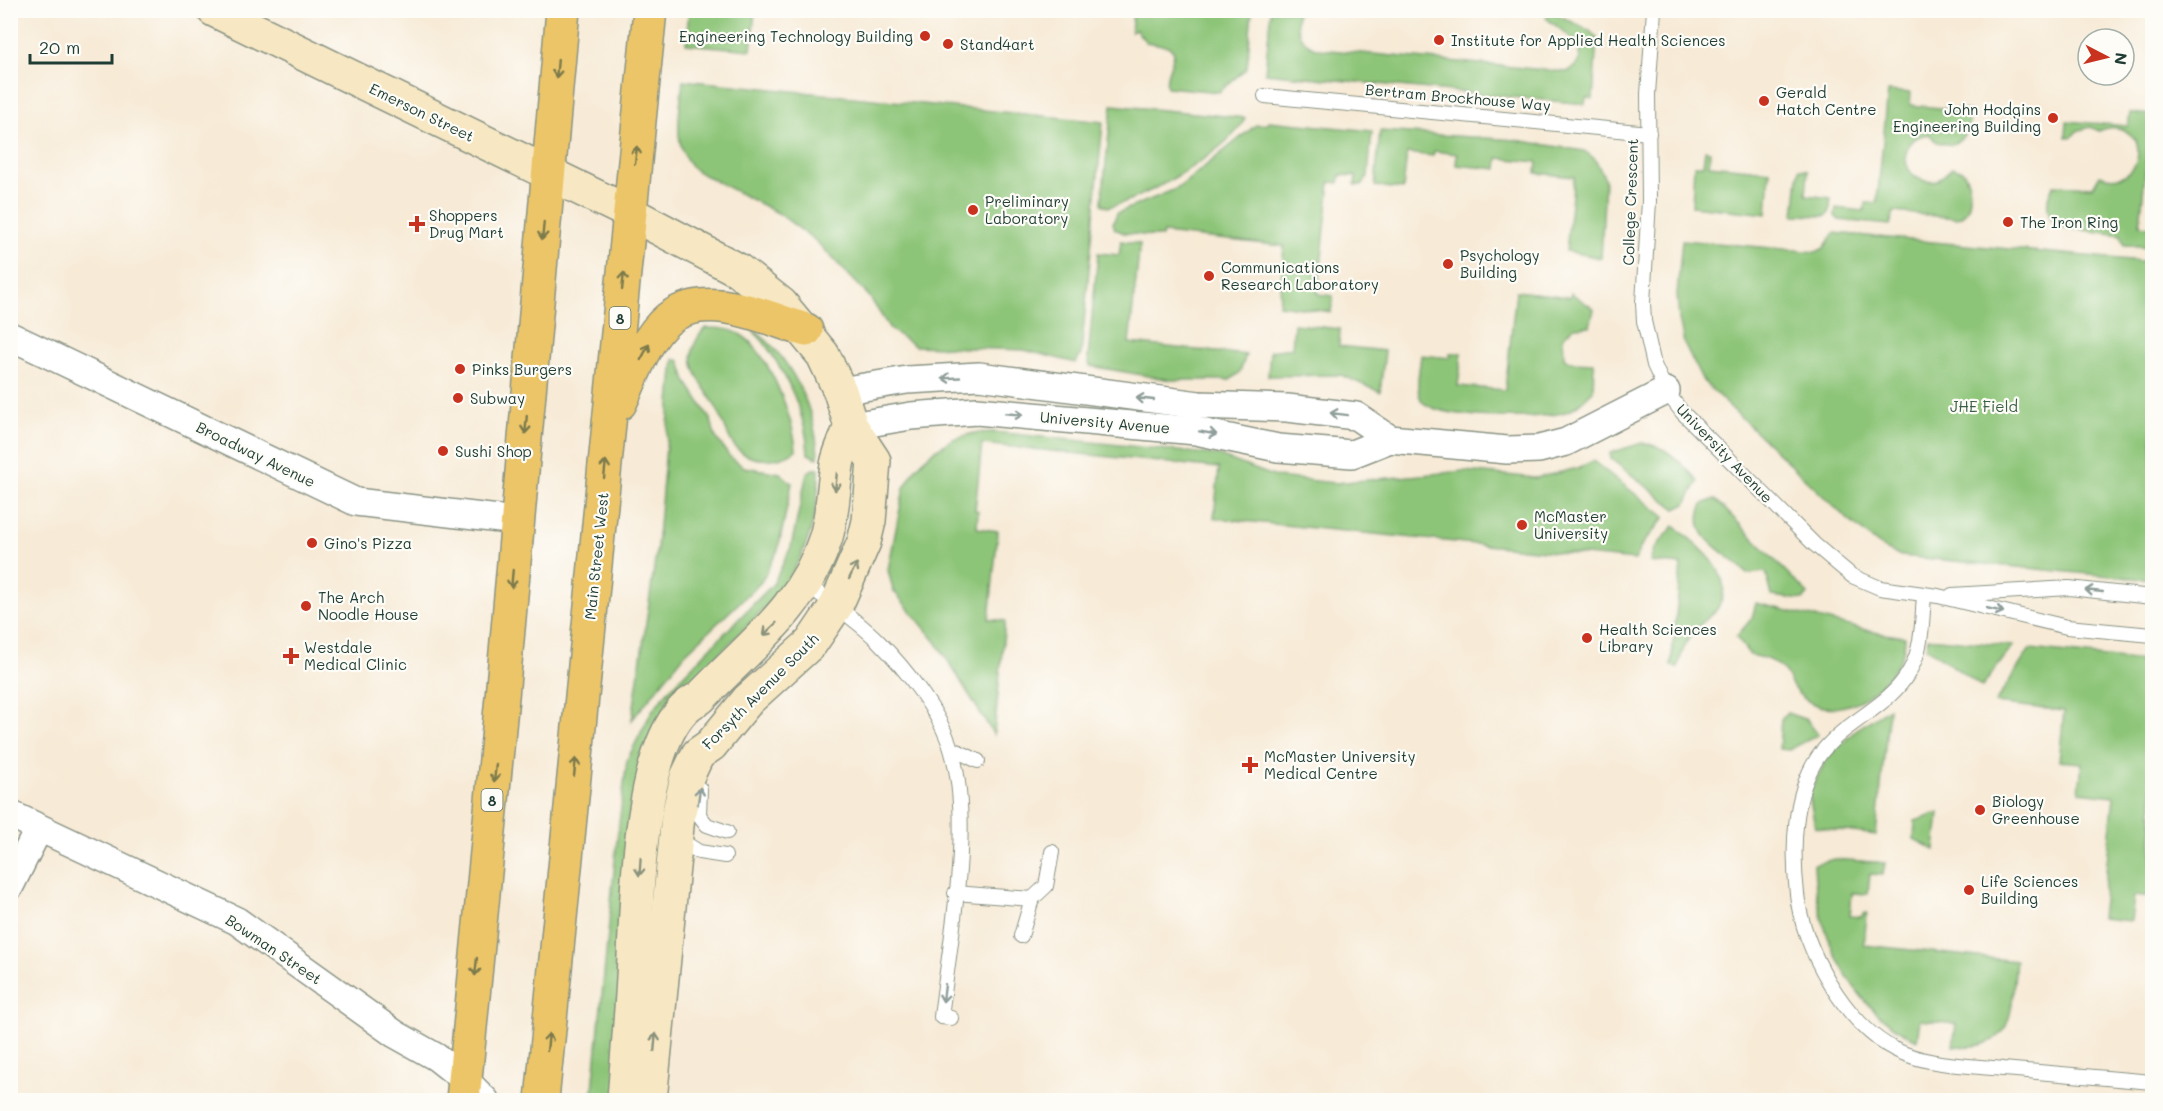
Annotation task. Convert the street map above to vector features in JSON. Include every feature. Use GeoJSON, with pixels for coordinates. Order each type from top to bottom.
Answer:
{"type":"FeatureCollection","features":[{"type":"Feature","properties":{"kind":"main road","name":"8"},"geometry":{"type":"LineString","coordinates":[[471,1093],[517,521],[562,10]]}},
{"type":"Feature","properties":{"kind":"main road","name":"Main Street West"},"geometry":{"type":"LineString","coordinates":[[542,1101],[650,10]]}},
{"type":"Feature","properties":{"kind":"main road"},"geometry":{"type":"LineString","coordinates":[[610,423],[647,346],[667,320],[678,314],[694,308],[722,307],[806,330]]}},
{"type":"Feature","properties":{"kind":"street","name":"Emerson Street"},"geometry":{"type":"LineString","coordinates":[[214,10],[630,213]]}},
{"type":"Feature","properties":{"kind":"street"},"geometry":{"type":"LineString","coordinates":[[624,1101],[642,832],[648,792],[667,734],[686,705],[700,698],[786,614],[806,583],[825,538],[831,515],[837,462],[851,426],[840,391],[823,355],[806,330],[759,284],[630,213]]}},
{"type":"Feature","properties":{"kind":"street","name":"Broadway Avenue"},"geometry":{"type":"LineString","coordinates":[[10,336],[356,501],[517,521]]}},
{"type":"Feature","properties":{"kind":"street","name":"University Avenue"},"geometry":{"type":"LineString","coordinates":[[840,391],[907,380],[979,376],[1199,405],[1287,408],[1356,416],[1390,439]]}},
{"type":"Feature","properties":{"kind":"street","name":"University Avenue"},"geometry":{"type":"LineString","coordinates":[[851,426],[911,416],[977,411],[1196,431],[1278,448],[1352,454],[1390,439],[1507,450],[1539,449],[1566,442],[1665,391]]}},
{"type":"Feature","properties":{"kind":"street","name":"Forsyth Avenue South"},"geometry":{"type":"LineString","coordinates":[[650,1101],[666,919],[670,829],[687,777],[698,753],[698,740],[748,700],[811,644],[836,606],[864,542],[873,481],[874,461],[851,426]]}},
{"type":"Feature","properties":{"kind":"street","name":"Bowman Street"},"geometry":{"type":"LineString","coordinates":[[10,814],[237,921],[372,1018],[436,1057],[471,1093]]}},
{"type":"Feature","properties":{"kind":"street"},"geometry":{"type":"LineString","coordinates":[[10,886],[39,828]]}},
{"type":"Feature","properties":{"kind":"lane","name":"College Crescent"},"geometry":{"type":"LineString","coordinates":[[1654,10],[1648,94],[1649,201],[1644,321],[1654,365],[1665,391]]}},
{"type":"Feature","properties":{"kind":"lane","name":"Bertram Brockhouse Way"},"geometry":{"type":"LineString","coordinates":[[1265,96],[1649,133]]}},
{"type":"Feature","properties":{"kind":"lane","name":"University Avenue"},"geometry":{"type":"LineString","coordinates":[[1665,391],[1689,420],[1836,565],[1865,583],[1892,591],[1931,595],[2067,627],[2152,635]]}},
{"type":"Feature","properties":{"kind":"lane"},"geometry":{"type":"LineString","coordinates":[[806,583],[876,639],[909,675],[936,717],[951,748],[962,806],[952,964],[941,1017],[951,1018]]}},
{"type":"Feature","properties":{"kind":"lane","name":"University Avenue"},"geometry":{"type":"LineString","coordinates":[[1931,595],[2069,588],[2152,597]]}},
{"type":"Feature","properties":{"kind":"lane"},"geometry":{"type":"LineString","coordinates":[[1931,595],[1918,652],[1911,669],[1891,694],[1835,736],[1818,757],[1806,782],[1798,811],[1795,876],[1800,914],[1809,942],[1834,990],[1863,1025],[1894,1049],[1907,1055],[1952,1064],[2152,1082]]}},
{"type":"Feature","properties":{"kind":"lane"},"geometry":{"type":"LineString","coordinates":[[700,698],[698,740],[710,761],[702,781],[698,809],[707,825],[727,832]]}},
{"type":"Feature","properties":{"kind":"lane"},"geometry":{"type":"LineString","coordinates":[[951,748],[978,761]]}},
{"type":"Feature","properties":{"kind":"lane"},"geometry":{"type":"LineString","coordinates":[[662,801],[673,758]]}},
{"type":"Feature","properties":{"kind":"lane"},"geometry":{"type":"LineString","coordinates":[[670,829],[688,847],[705,854]]}},
{"type":"Feature","properties":{"kind":"lane"},"geometry":{"type":"LineString","coordinates":[[1021,936],[1032,899],[1046,886],[1052,852]]}},
{"type":"Feature","properties":{"kind":"lane"},"geometry":{"type":"LineString","coordinates":[[666,919],[682,900],[685,874],[691,859],[699,854],[725,856]]}},
{"type":"Feature","properties":{"kind":"lane"},"geometry":{"type":"LineString","coordinates":[[955,893],[1032,899]]}},
{"type":"Feature","properties":{"kind":"green space"},"geometry":{"type":"Polygon","coordinates":[[[1271,10],[1297,11],[1298,30],[1302,39],[1318,49],[1567,72],[1578,64],[1580,56],[1578,43],[1546,18],[1551,11],[1590,31],[1597,38],[1593,99],[1586,98],[1585,104],[1265,73],[1271,10]]]}},
{"type":"Feature","properties":{"kind":"green space"},"geometry":{"type":"Polygon","coordinates":[[[689,11],[755,11],[751,50],[686,44],[689,11]]]}},
{"type":"Feature","properties":{"kind":"green space"},"geometry":{"type":"Polygon","coordinates":[[[1133,11],[1252,11],[1247,68],[1219,92],[1167,87],[1174,52],[1168,46],[1146,42],[1136,30],[1131,32],[1133,11]]]}},
{"type":"Feature","properties":{"kind":"green space"},"geometry":{"type":"Polygon","coordinates":[[[683,80],[1103,122],[1081,354],[1076,363],[1024,350],[915,346],[890,329],[869,296],[816,241],[778,213],[696,171],[688,162],[680,140],[679,128],[683,80]]]}},
{"type":"Feature","properties":{"kind":"green space"},"geometry":{"type":"Polygon","coordinates":[[[1888,91],[1911,93],[1910,105],[1971,111],[1966,131],[1961,139],[1951,145],[1937,142],[1929,134],[1918,137],[1910,143],[1906,152],[1909,170],[1915,177],[1925,181],[1937,181],[1952,168],[1962,170],[1970,189],[1969,204],[1963,215],[1957,218],[1894,212],[1890,225],[1839,220],[1835,216],[1836,208],[1864,211],[1865,203],[1877,203],[1888,91]]]}},
{"type":"Feature","properties":{"kind":"green space"},"geometry":{"type":"Polygon","coordinates":[[[1112,105],[1245,118],[1223,144],[1184,172],[1140,196],[1107,207],[1102,204],[1102,200],[1112,105]]]}},
{"type":"Feature","properties":{"kind":"green space"},"geometry":{"type":"Polygon","coordinates":[[[2130,113],[2151,115],[2140,225],[2152,227],[2152,247],[2124,245],[2121,235],[2060,227],[2055,224],[2048,208],[2049,196],[2054,185],[2093,187],[2100,175],[2118,177],[2131,171],[2137,157],[2136,140],[2123,130],[2110,128],[2099,131],[2090,127],[2077,131],[2071,138],[2066,137],[2067,121],[2128,126],[2130,113]]]}},
{"type":"Feature","properties":{"kind":"green space"},"geometry":{"type":"Polygon","coordinates":[[[1268,121],[1372,131],[1368,176],[1363,185],[1355,185],[1356,176],[1340,175],[1339,183],[1330,182],[1318,294],[1333,296],[1331,312],[1279,305],[1284,246],[1163,233],[1162,237],[1124,233],[1115,229],[1113,223],[1117,213],[1178,188],[1256,125],[1268,124],[1268,121]]]}},
{"type":"Feature","properties":{"kind":"green space"},"geometry":{"type":"Polygon","coordinates":[[[1380,131],[1516,140],[1584,151],[1595,159],[1605,179],[1601,258],[1566,251],[1574,177],[1536,173],[1537,162],[1498,158],[1497,169],[1456,165],[1457,154],[1434,151],[1433,156],[1407,153],[1403,189],[1375,186],[1380,131]]]}},
{"type":"Feature","properties":{"kind":"green space"},"geometry":{"type":"Polygon","coordinates":[[[1705,150],[1710,151],[1709,165],[1770,171],[1767,214],[1692,206],[1694,165],[1703,165],[1705,150]]]}},
{"type":"Feature","properties":{"kind":"green space"},"geometry":{"type":"Polygon","coordinates":[[[1799,169],[1808,170],[1806,195],[1831,198],[1829,213],[1826,216],[1794,215],[1799,169]]]}},
{"type":"Feature","properties":{"kind":"green space","name":"JHE Field"},"geometry":{"type":"Polygon","coordinates":[[[1834,233],[2152,262],[2152,580],[1901,556],[1883,548],[1845,517],[1703,381],[1684,343],[1679,319],[1677,294],[1682,240],[1816,252],[1824,248],[1834,233]]]}},
{"type":"Feature","properties":{"kind":"green space"},"geometry":{"type":"Polygon","coordinates":[[[1121,241],[1140,244],[1129,343],[1246,355],[1240,372],[1230,380],[1171,380],[1090,366],[1088,358],[1098,253],[1119,255],[1121,241]]]}},
{"type":"Feature","properties":{"kind":"green space"},"geometry":{"type":"Polygon","coordinates":[[[1516,291],[1570,297],[1571,293],[1594,309],[1590,326],[1574,327],[1563,337],[1564,358],[1572,362],[1594,363],[1593,391],[1568,411],[1537,416],[1468,415],[1447,412],[1431,407],[1422,401],[1418,391],[1421,355],[1450,358],[1450,353],[1462,353],[1458,386],[1505,390],[1516,291]]]}},
{"type":"Feature","properties":{"kind":"green space"},"geometry":{"type":"Polygon","coordinates":[[[1294,324],[1340,329],[1339,346],[1385,351],[1380,392],[1341,375],[1268,376],[1270,351],[1292,348],[1294,324]]]}},
{"type":"Feature","properties":{"kind":"green space"},"geometry":{"type":"Polygon","coordinates":[[[750,327],[777,352],[789,367],[798,384],[812,421],[818,458],[808,454],[800,411],[781,369],[765,344],[750,327]]]}},
{"type":"Feature","properties":{"kind":"green space"},"geometry":{"type":"Polygon","coordinates":[[[705,328],[733,331],[751,343],[761,355],[785,404],[796,450],[781,457],[763,459],[739,451],[733,444],[692,361],[697,340],[705,328]]]}},
{"type":"Feature","properties":{"kind":"green space"},"geometry":{"type":"Polygon","coordinates":[[[674,359],[680,361],[686,381],[711,420],[715,436],[729,456],[744,467],[780,473],[792,483],[778,550],[761,582],[685,654],[632,720],[657,547],[674,359]]]}},
{"type":"Feature","properties":{"kind":"green space"},"geometry":{"type":"Polygon","coordinates":[[[994,432],[1217,455],[1276,477],[1335,483],[1464,471],[1536,478],[1578,468],[1593,461],[1665,517],[1641,546],[1635,560],[1214,518],[1219,468],[982,444],[975,510],[978,511],[977,528],[998,531],[989,619],[1005,621],[994,735],[937,643],[893,590],[888,570],[904,488],[916,468],[932,452],[953,439],[974,433],[994,432]]]}},
{"type":"Feature","properties":{"kind":"green space"},"geometry":{"type":"Polygon","coordinates":[[[1642,443],[1666,451],[1698,481],[1686,504],[1676,509],[1611,459],[1610,453],[1642,443]]]}},
{"type":"Feature","properties":{"kind":"green space"},"geometry":{"type":"Polygon","coordinates":[[[813,469],[819,469],[816,510],[806,545],[791,574],[773,599],[677,699],[616,1100],[592,1100],[617,839],[627,760],[652,711],[667,692],[773,584],[791,547],[807,473],[813,469]]]}},
{"type":"Feature","properties":{"kind":"green space"},"geometry":{"type":"Polygon","coordinates":[[[1715,499],[1808,594],[1803,600],[1772,596],[1766,572],[1747,574],[1705,537],[1700,527],[1699,517],[1703,504],[1715,499]]]}},
{"type":"Feature","properties":{"kind":"green space"},"geometry":{"type":"Polygon","coordinates":[[[1674,526],[1704,551],[1720,573],[1723,585],[1723,597],[1717,609],[1695,629],[1688,639],[1678,667],[1671,666],[1681,565],[1650,562],[1654,549],[1674,526]]]}},
{"type":"Feature","properties":{"kind":"green space"},"geometry":{"type":"Polygon","coordinates":[[[1756,603],[1878,633],[1905,637],[1903,652],[1893,671],[1868,696],[1836,707],[1814,704],[1804,699],[1795,690],[1785,672],[1776,664],[1750,655],[1736,637],[1752,618],[1756,603]]]}},
{"type":"Feature","properties":{"kind":"green space"},"geometry":{"type":"Polygon","coordinates":[[[1928,638],[2013,646],[1982,687],[1926,647],[1928,638]]]}},
{"type":"Feature","properties":{"kind":"green space"},"geometry":{"type":"Polygon","coordinates":[[[2030,649],[2152,662],[2152,898],[2134,896],[2131,921],[2101,918],[2114,796],[2079,792],[2082,763],[2059,761],[2064,711],[1995,703],[2030,649]]]}},
{"type":"Feature","properties":{"kind":"green space"},"geometry":{"type":"Polygon","coordinates":[[[1889,708],[1876,835],[1815,827],[1809,793],[1827,758],[1857,729],[1889,708]]]}},
{"type":"Feature","properties":{"kind":"green space"},"geometry":{"type":"Polygon","coordinates":[[[1787,713],[1807,720],[1818,735],[1789,750],[1779,749],[1781,720],[1787,713]]]}},
{"type":"Feature","properties":{"kind":"green space"},"geometry":{"type":"Polygon","coordinates":[[[1939,813],[1935,850],[1914,839],[1915,821],[1939,813]]]}},
{"type":"Feature","properties":{"kind":"green space"},"geometry":{"type":"Polygon","coordinates":[[[1835,859],[1885,863],[1883,875],[1870,874],[1868,894],[1852,893],[1850,916],[1862,917],[1863,913],[1867,913],[1864,945],[2016,961],[2011,1012],[2000,1035],[1989,1042],[1974,1046],[1953,1046],[1956,1024],[1920,1020],[1917,1040],[1894,1027],[1873,1010],[1842,967],[1830,942],[1822,916],[1816,890],[1814,864],[1835,859]]]}},
{"type":"Feature","properties":{"kind":"place","name":"Engineering Technology Building"},"geometry":{"type":"Point","coordinates":[925,36]}},
{"type":"Feature","properties":{"kind":"place","name":"Institute for Applied Health Sciences"},"geometry":{"type":"Point","coordinates":[1439,40]}},
{"type":"Feature","properties":{"kind":"place","name":"Stand4art"},"geometry":{"type":"Point","coordinates":[948,44]}},
{"type":"Feature","properties":{"kind":"place","name":"Gerald Hatch Centre"},"geometry":{"type":"Point","coordinates":[1764,101]}},
{"type":"Feature","properties":{"kind":"place","name":"John Hodgins Engineering Building"},"geometry":{"type":"Point","coordinates":[2053,118]}},
{"type":"Feature","properties":{"kind":"place","name":"Preliminary Laboratory"},"geometry":{"type":"Point","coordinates":[973,210]}},
{"type":"Feature","properties":{"kind":"place","name":"The Iron Ring"},"geometry":{"type":"Point","coordinates":[2008,222]}},
{"type":"Feature","properties":{"kind":"place","name":"Shoppers Drug Mart"},"geometry":{"type":"Point","coordinates":[417,224]}},
{"type":"Feature","properties":{"kind":"place","name":"Psychology Building"},"geometry":{"type":"Point","coordinates":[1448,264]}},
{"type":"Feature","properties":{"kind":"place","name":"Communications Research Laboratory"},"geometry":{"type":"Point","coordinates":[1209,276]}},
{"type":"Feature","properties":{"kind":"place","name":"Pinks Burgers"},"geometry":{"type":"Point","coordinates":[460,369]}},
{"type":"Feature","properties":{"kind":"place","name":"Subway"},"geometry":{"type":"Point","coordinates":[458,398]}},
{"type":"Feature","properties":{"kind":"place","name":"Sushi Shop"},"geometry":{"type":"Point","coordinates":[443,451]}},
{"type":"Feature","properties":{"kind":"place","name":"McMaster University"},"geometry":{"type":"Point","coordinates":[1522,525]}},
{"type":"Feature","properties":{"kind":"place","name":"Gino's Pizza"},"geometry":{"type":"Point","coordinates":[312,543]}},
{"type":"Feature","properties":{"kind":"place","name":"The Arch Noodle House"},"geometry":{"type":"Point","coordinates":[306,606]}},
{"type":"Feature","properties":{"kind":"place","name":"Health Sciences Library"},"geometry":{"type":"Point","coordinates":[1587,638]}},
{"type":"Feature","properties":{"kind":"place","name":"Westdale Medical Clinic"},"geometry":{"type":"Point","coordinates":[291,656]}},
{"type":"Feature","properties":{"kind":"place","name":"McMaster University Medical Centre"},"geometry":{"type":"Point","coordinates":[1250,765]}},
{"type":"Feature","properties":{"kind":"place","name":"Biology Greenhouse"},"geometry":{"type":"Point","coordinates":[1980,810]}},
{"type":"Feature","properties":{"kind":"place","name":"Life Sciences Building"},"geometry":{"type":"Point","coordinates":[1969,890]}}]}
